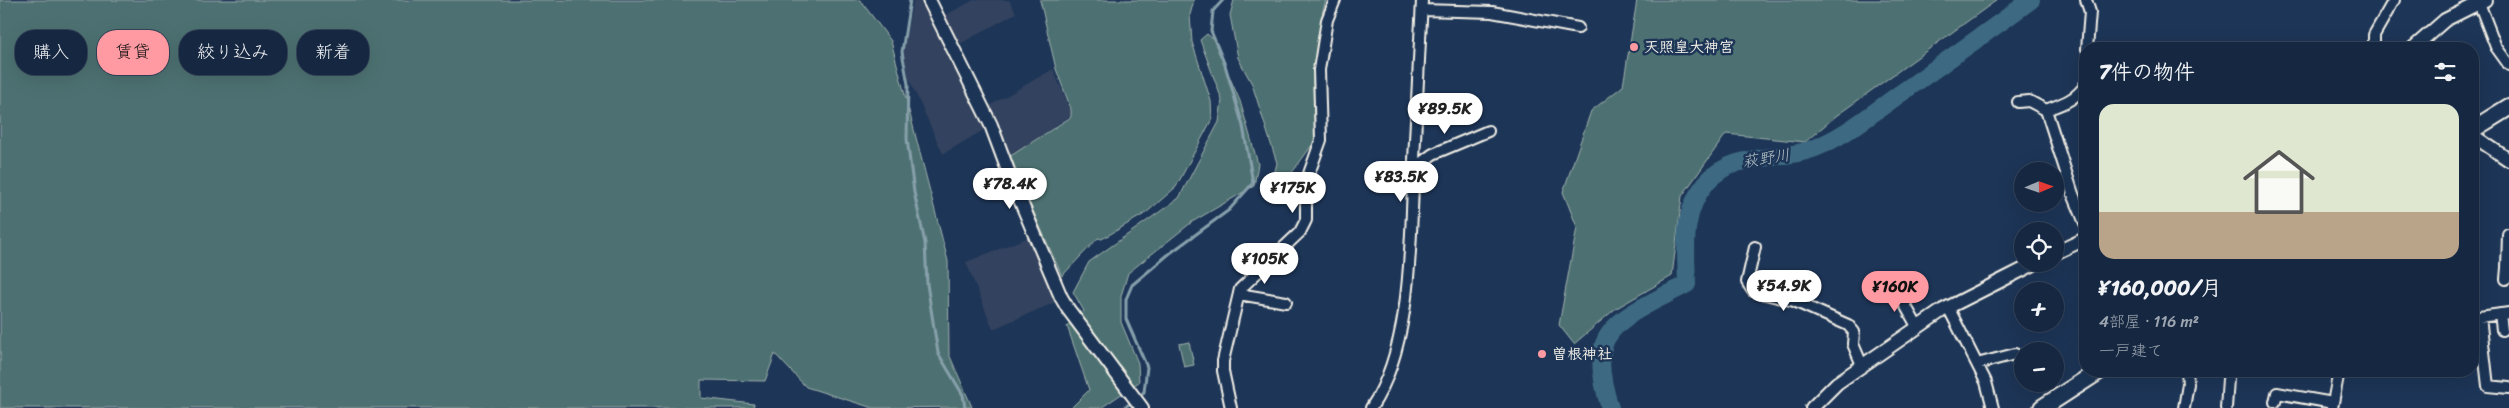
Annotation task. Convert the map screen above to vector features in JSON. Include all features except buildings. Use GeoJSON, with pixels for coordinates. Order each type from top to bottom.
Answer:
{"type":"FeatureCollection","features":[{"type":"Feature","properties":{"kind":"highway"},"geometry":{"type":"LineString","coordinates":[[2479,126],[2509,108]]}},
{"type":"Feature","properties":{"kind":"highway"},"geometry":{"type":"LineString","coordinates":[[2042,408],[2090,377]]}},
{"type":"Feature","properties":{"kind":"street"},"geometry":{"type":"LineString","coordinates":[[929,0],[991,125],[1010,176],[1061,297],[1138,402]]}},
{"type":"Feature","properties":{"kind":"street"},"geometry":{"type":"LineString","coordinates":[[1232,408],[1223,371],[1223,361],[1240,289],[1304,226],[1306,182],[1321,140],[1319,70],[1327,20],[1335,0]]}},
{"type":"Feature","properties":{"kind":"street"},"geometry":{"type":"LineString","coordinates":[[2086,0],[2090,12],[2088,42]]}},
{"type":"Feature","properties":{"kind":"street"},"geometry":{"type":"LineString","coordinates":[[2374,42],[2374,35],[2394,0]]}},
{"type":"Feature","properties":{"kind":"street"},"geometry":{"type":"LineString","coordinates":[[2420,42],[2446,20],[2482,2],[2496,47],[2509,65]]}},
{"type":"Feature","properties":{"kind":"street"},"geometry":{"type":"LineString","coordinates":[[1371,408],[1390,374],[1406,296],[1413,218],[1422,5],[1492,12],[1578,28]]}},
{"type":"Feature","properties":{"kind":"street"},"geometry":{"type":"LineString","coordinates":[[2046,110],[2068,101],[2079,94]]}},
{"type":"Feature","properties":{"kind":"street"},"geometry":{"type":"LineString","coordinates":[[2018,102],[2029,101],[2046,110],[2079,208]]}},
{"type":"Feature","properties":{"kind":"street"},"geometry":{"type":"LineString","coordinates":[[1414,168],[1433,154],[1488,131]]}},
{"type":"Feature","properties":{"kind":"street"},"geometry":{"type":"LineString","coordinates":[[2479,140],[2509,160]]}},
{"type":"Feature","properties":{"kind":"street"},"geometry":{"type":"LineString","coordinates":[[2508,237],[2508,272]]}},
{"type":"Feature","properties":{"kind":"street"},"geometry":{"type":"LineString","coordinates":[[2064,249],[2079,242]]}},
{"type":"Feature","properties":{"kind":"street"},"geometry":{"type":"LineString","coordinates":[[1755,248],[1747,282],[1753,291],[1794,301],[1848,325],[1854,332],[1853,344],[1862,365]]}},
{"type":"Feature","properties":{"kind":"street"},"geometry":{"type":"LineString","coordinates":[[1812,408],[1837,383],[1948,307],[2018,272]]}},
{"type":"Feature","properties":{"kind":"street"},"geometry":{"type":"LineString","coordinates":[[1895,287],[1918,328]]}},
{"type":"Feature","properties":{"kind":"street"},"geometry":{"type":"LineString","coordinates":[[1239,294],[1286,302]]}},
{"type":"Feature","properties":{"kind":"street"},"geometry":{"type":"LineString","coordinates":[[1948,307],[1986,382],[1993,408]]}},
{"type":"Feature","properties":{"kind":"street"},"geometry":{"type":"LineString","coordinates":[[2479,318],[2505,314],[2502,330]]}},
{"type":"Feature","properties":{"kind":"street"},"geometry":{"type":"LineString","coordinates":[[2479,335],[2488,386],[2509,388]]}},
{"type":"Feature","properties":{"kind":"street"},"geometry":{"type":"LineString","coordinates":[[1977,364],[2014,354]]}},
{"type":"Feature","properties":{"kind":"street"},"geometry":{"type":"LineString","coordinates":[[2184,408],[2187,377]]}},
{"type":"Feature","properties":{"kind":"street"},"geometry":{"type":"LineString","coordinates":[[2276,394],[2332,405],[2338,377]]}},
{"type":"Feature","properties":{"kind":"street"},"geometry":{"type":"LineString","coordinates":[[2226,408],[2229,385]]}},
{"type":"Feature","properties":{"kind":"shaded area"},"geometry":{"type":"Polygon","coordinates":[[[923,0],[987,128],[943,154],[909,79],[903,52],[913,1],[923,0]]]}},
{"type":"Feature","properties":{"kind":"shaded area"},"geometry":{"type":"Polygon","coordinates":[[[974,0],[1009,0],[1016,13],[958,45],[944,16],[974,0]]]}},
{"type":"Feature","properties":{"kind":"shaded area"},"geometry":{"type":"Polygon","coordinates":[[[1053,69],[1070,109],[1070,116],[1009,157],[989,106],[1053,69]]]}},
{"type":"Feature","properties":{"kind":"shaded area"},"geometry":{"type":"Polygon","coordinates":[[[1029,237],[1056,302],[993,329],[966,262],[1029,237]]]}},
{"type":"Feature","properties":{"kind":"green space"},"geometry":{"type":"Polygon","coordinates":[[[0,0],[860,0],[891,41],[948,261],[949,354],[972,407],[873,408],[806,387],[775,354],[765,381],[701,380],[701,398],[754,404],[753,408],[0,408],[0,0]]]}},
{"type":"Feature","properties":{"kind":"green space"},"geometry":{"type":"Polygon","coordinates":[[[1040,0],[1194,0],[1190,15],[1192,42],[1211,101],[1212,119],[1176,187],[1146,213],[1102,239],[1098,238],[1062,276],[1009,157],[1071,117],[1071,109],[1056,69],[1040,0]]]}},
{"type":"Feature","properties":{"kind":"green space"},"geometry":{"type":"Polygon","coordinates":[[[1234,0],[1326,0],[1313,80],[1315,141],[1278,192],[1270,190],[1277,163],[1252,84],[1238,58],[1230,15],[1234,0]]]}},
{"type":"Feature","properties":{"kind":"green space"},"geometry":{"type":"Polygon","coordinates":[[[1637,0],[1997,0],[1836,116],[1805,142],[1726,134],[1682,196],[1672,276],[1615,309],[1574,344],[1559,325],[1577,227],[1563,192],[1591,111],[1623,86],[1637,0]]]}},
{"type":"Feature","properties":{"kind":"green space"},"geometry":{"type":"Polygon","coordinates":[[[1207,34],[1213,39],[1240,101],[1258,164],[1254,186],[1192,222],[1128,273],[1121,296],[1121,322],[1138,363],[1139,382],[1101,408],[1071,408],[1089,390],[1067,326],[1084,311],[1073,292],[1089,262],[1179,198],[1219,122],[1222,100],[1200,40],[1207,34]]]}},
{"type":"Feature","properties":{"kind":"green space"},"geometry":{"type":"Polygon","coordinates":[[[1189,342],[1194,365],[1184,367],[1179,344],[1189,342]]]}},
{"type":"Feature","properties":{"kind":"waterway"},"geometry":{"type":"LineString","coordinates":[[910,0],[902,52],[908,84],[907,139],[914,192],[925,243],[927,284],[938,353],[963,395],[965,408]]}},
{"type":"Feature","properties":{"kind":"waterway"},"geometry":{"type":"LineString","coordinates":[[1137,398],[1144,392],[1147,367],[1126,319],[1126,299],[1132,285],[1169,254],[1229,210],[1253,183],[1243,126],[1225,65],[1211,31],[1213,11],[1223,0]]}},
{"type":"Feature","properties":{"kind":"waterway","name":"萩野川"},"geometry":{"type":"LineString","coordinates":[[1610,408],[1602,370],[1603,347],[1608,336],[1626,317],[1687,284],[1686,245],[1689,219],[1692,207],[1706,183],[1718,172],[1731,165],[1807,151],[1844,133],[1865,120],[2031,0]]}},
{"type":"Feature","properties":{"kind":"waterway"},"geometry":{"type":"LineString","coordinates":[[1123,408],[1133,402]]}},
{"type":"Feature","properties":{"kind":"place","name":"天照皇大神宮"},"geometry":{"type":"Point","coordinates":[1634,47]}},
{"type":"Feature","properties":{"kind":"place","name":"曽根神社"},"geometry":{"type":"Point","coordinates":[1542,354]}}]}
